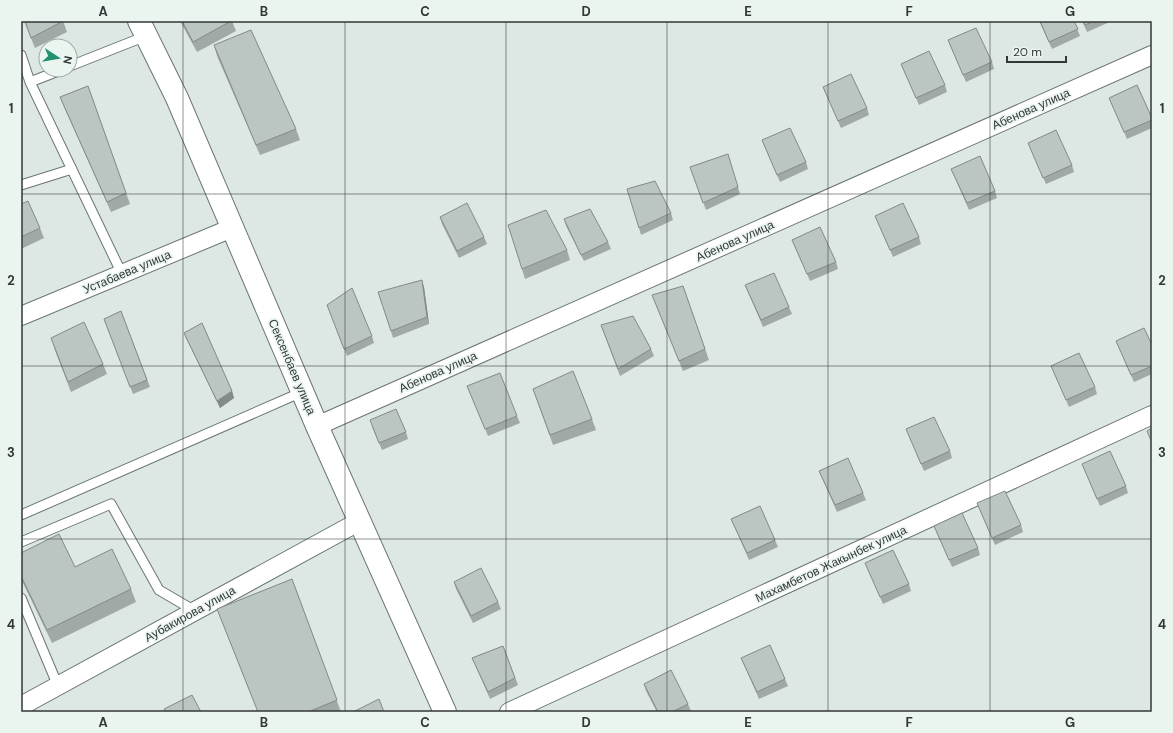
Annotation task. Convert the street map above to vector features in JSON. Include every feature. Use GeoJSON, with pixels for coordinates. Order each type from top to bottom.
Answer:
{"type":"FeatureCollection","features":[{"type":"Feature","properties":{"kind":"street","name":"Сексенбаев улица"},"geometry":{"type":"LineString","coordinates":[[143,29],[176,98],[302,392],[445,712]]}},
{"type":"Feature","properties":{"kind":"street","name":"Абенова улица"},"geometry":{"type":"LineString","coordinates":[[317,426],[1152,55]]}},
{"type":"Feature","properties":{"kind":"street","name":"Устабаева улица"},"geometry":{"type":"LineString","coordinates":[[21,316],[232,228]]}},
{"type":"Feature","properties":{"kind":"street","name":"Махамбетов Жакынбек улица"},"geometry":{"type":"LineString","coordinates":[[510,712],[1152,415]]}},
{"type":"Feature","properties":{"kind":"street","name":"Аубакирова улица"},"geometry":{"type":"LineString","coordinates":[[21,706],[360,521]]}},
{"type":"Feature","properties":{"kind":"lane"},"geometry":{"type":"LineString","coordinates":[[78,62],[143,29]]}},
{"type":"Feature","properties":{"kind":"lane"},"geometry":{"type":"LineString","coordinates":[[21,55],[30,82],[122,274]]}},
{"type":"Feature","properties":{"kind":"lane"},"geometry":{"type":"LineString","coordinates":[[30,82],[40,78]]}},
{"type":"Feature","properties":{"kind":"lane"},"geometry":{"type":"LineString","coordinates":[[21,185],[72,169]]}},
{"type":"Feature","properties":{"kind":"lane"},"geometry":{"type":"LineString","coordinates":[[21,515],[302,392]]}},
{"type":"Feature","properties":{"kind":"lane"},"geometry":{"type":"LineString","coordinates":[[21,542],[111,504],[159,590],[195,611]]}},
{"type":"Feature","properties":{"kind":"lane"},"geometry":{"type":"LineString","coordinates":[[21,598],[58,686]]}},
{"type":"Feature","properties":{"kind":"building"},"geometry":{"type":"Polygon","coordinates":[[[25,21],[63,21],[31,38],[25,21]]]}},
{"type":"Feature","properties":{"kind":"building"},"geometry":{"type":"Polygon","coordinates":[[[182,21],[231,21],[193,42],[182,21]]]}},
{"type":"Feature","properties":{"kind":"building"},"geometry":{"type":"Polygon","coordinates":[[[1040,21],[1074,21],[1078,29],[1049,42],[1040,21]]]}},
{"type":"Feature","properties":{"kind":"building"},"geometry":{"type":"Polygon","coordinates":[[[1083,21],[1094,21],[1085,25],[1083,21]]]}},
{"type":"Feature","properties":{"kind":"building"},"geometry":{"type":"Polygon","coordinates":[[[976,28],[992,62],[963,75],[948,40],[976,28]]]}},
{"type":"Feature","properties":{"kind":"building"},"geometry":{"type":"Polygon","coordinates":[[[251,30],[296,129],[256,145],[214,45],[251,30]]]}},
{"type":"Feature","properties":{"kind":"building"},"geometry":{"type":"Polygon","coordinates":[[[929,51],[945,85],[916,98],[901,64],[929,51]]]}},
{"type":"Feature","properties":{"kind":"building"},"geometry":{"type":"Polygon","coordinates":[[[851,74],[867,108],[838,121],[823,87],[851,74]]]}},
{"type":"Feature","properties":{"kind":"building"},"geometry":{"type":"Polygon","coordinates":[[[1137,85],[1152,120],[1124,132],[1109,98],[1137,85]]]}},
{"type":"Feature","properties":{"kind":"building"},"geometry":{"type":"Polygon","coordinates":[[[88,86],[126,193],[107,202],[60,97],[88,86]]]}},
{"type":"Feature","properties":{"kind":"building"},"geometry":{"type":"Polygon","coordinates":[[[790,128],[806,162],[777,175],[762,140],[790,128]]]}},
{"type":"Feature","properties":{"kind":"building"},"geometry":{"type":"Polygon","coordinates":[[[1056,130],[1072,165],[1043,178],[1028,143],[1056,130]]]}},
{"type":"Feature","properties":{"kind":"building"},"geometry":{"type":"Polygon","coordinates":[[[728,154],[738,187],[703,203],[690,167],[728,154]]]}},
{"type":"Feature","properties":{"kind":"building"},"geometry":{"type":"Polygon","coordinates":[[[980,156],[995,191],[967,203],[951,169],[980,156]]]}},
{"type":"Feature","properties":{"kind":"building"},"geometry":{"type":"Polygon","coordinates":[[[655,181],[671,213],[639,228],[627,189],[655,181]]]}},
{"type":"Feature","properties":{"kind":"building"},"geometry":{"type":"Polygon","coordinates":[[[28,201],[40,228],[21,237],[21,204],[28,201]]]}},
{"type":"Feature","properties":{"kind":"building"},"geometry":{"type":"Polygon","coordinates":[[[467,203],[484,237],[457,251],[440,217],[467,203]]]}},
{"type":"Feature","properties":{"kind":"building"},"geometry":{"type":"Polygon","coordinates":[[[903,203],[919,237],[890,250],[875,216],[903,203]]]}},
{"type":"Feature","properties":{"kind":"building"},"geometry":{"type":"Polygon","coordinates":[[[590,209],[608,242],[581,255],[564,219],[590,209]]]}},
{"type":"Feature","properties":{"kind":"building"},"geometry":{"type":"Polygon","coordinates":[[[546,210],[567,250],[522,269],[508,225],[546,210]]]}},
{"type":"Feature","properties":{"kind":"building"},"geometry":{"type":"Polygon","coordinates":[[[820,227],[836,262],[807,274],[792,240],[820,227]]]}},
{"type":"Feature","properties":{"kind":"building"},"geometry":{"type":"Polygon","coordinates":[[[774,273],[789,307],[761,320],[745,285],[774,273]]]}},
{"type":"Feature","properties":{"kind":"building"},"geometry":{"type":"Polygon","coordinates":[[[422,280],[427,317],[391,331],[378,292],[422,280]]]}},
{"type":"Feature","properties":{"kind":"building"},"geometry":{"type":"Polygon","coordinates":[[[683,286],[705,349],[679,361],[652,295],[683,286]]]}},
{"type":"Feature","properties":{"kind":"building"},"geometry":{"type":"Polygon","coordinates":[[[352,288],[372,336],[344,349],[327,305],[352,288]]]}},
{"type":"Feature","properties":{"kind":"building"},"geometry":{"type":"Polygon","coordinates":[[[121,311],[147,380],[130,387],[104,319],[121,311]]]}},
{"type":"Feature","properties":{"kind":"building"},"geometry":{"type":"Polygon","coordinates":[[[633,316],[651,349],[618,369],[601,325],[633,316]]]}},
{"type":"Feature","properties":{"kind":"building"},"geometry":{"type":"Polygon","coordinates":[[[84,322],[103,364],[68,382],[51,338],[84,322]]]}},
{"type":"Feature","properties":{"kind":"building"},"geometry":{"type":"Polygon","coordinates":[[[202,323],[232,391],[217,401],[184,333],[202,323]]]}},
{"type":"Feature","properties":{"kind":"building"},"geometry":{"type":"Polygon","coordinates":[[[1144,328],[1152,345],[1152,366],[1131,375],[1116,341],[1144,328]]]}},
{"type":"Feature","properties":{"kind":"building"},"geometry":{"type":"Polygon","coordinates":[[[1079,353],[1095,387],[1066,400],[1051,366],[1079,353]]]}},
{"type":"Feature","properties":{"kind":"building"},"geometry":{"type":"Polygon","coordinates":[[[573,371],[592,419],[550,435],[533,389],[573,371]]]}},
{"type":"Feature","properties":{"kind":"building"},"geometry":{"type":"Polygon","coordinates":[[[500,373],[517,416],[485,429],[467,386],[500,373]]]}},
{"type":"Feature","properties":{"kind":"building"},"geometry":{"type":"Polygon","coordinates":[[[396,409],[406,432],[379,443],[370,420],[396,409]]]}},
{"type":"Feature","properties":{"kind":"building"},"geometry":{"type":"Polygon","coordinates":[[[934,417],[950,451],[921,464],[906,429],[934,417]]]}},
{"type":"Feature","properties":{"kind":"building"},"geometry":{"type":"Polygon","coordinates":[[[1152,428],[1152,443],[1147,431],[1152,428]]]}},
{"type":"Feature","properties":{"kind":"building"},"geometry":{"type":"Polygon","coordinates":[[[1110,451],[1126,486],[1097,499],[1082,464],[1110,451]]]}},
{"type":"Feature","properties":{"kind":"building"},"geometry":{"type":"Polygon","coordinates":[[[848,458],[863,493],[835,505],[819,471],[848,458]]]}},
{"type":"Feature","properties":{"kind":"building"},"geometry":{"type":"Polygon","coordinates":[[[1005,491],[1021,525],[992,538],[977,503],[1005,491]]]}},
{"type":"Feature","properties":{"kind":"building"},"geometry":{"type":"Polygon","coordinates":[[[760,506],[775,540],[747,553],[731,519],[760,506]]]}},
{"type":"Feature","properties":{"kind":"building"},"geometry":{"type":"Polygon","coordinates":[[[962,513],[978,548],[949,560],[934,526],[962,513]]]}},
{"type":"Feature","properties":{"kind":"building"},"geometry":{"type":"Polygon","coordinates":[[[59,534],[75,567],[112,549],[131,589],[47,630],[21,576],[21,553],[59,534]]]}},
{"type":"Feature","properties":{"kind":"building"},"geometry":{"type":"Polygon","coordinates":[[[893,550],[909,584],[880,597],[865,563],[893,550]]]}},
{"type":"Feature","properties":{"kind":"building"},"geometry":{"type":"Polygon","coordinates":[[[481,568],[498,602],[471,616],[454,582],[481,568]]]}},
{"type":"Feature","properties":{"kind":"building"},"geometry":{"type":"Polygon","coordinates":[[[292,579],[337,700],[308,712],[258,712],[217,609],[292,579]]]}},
{"type":"Feature","properties":{"kind":"building"},"geometry":{"type":"Polygon","coordinates":[[[770,645],[785,679],[757,692],[741,658],[770,645]]]}},
{"type":"Feature","properties":{"kind":"building"},"geometry":{"type":"Polygon","coordinates":[[[503,646],[515,678],[488,692],[472,658],[503,646]]]}},
{"type":"Feature","properties":{"kind":"building"},"geometry":{"type":"Polygon","coordinates":[[[671,670],[688,704],[672,712],[658,712],[644,684],[671,670]]]}},
{"type":"Feature","properties":{"kind":"building"},"geometry":{"type":"Polygon","coordinates":[[[192,695],[201,712],[166,712],[164,709],[192,695]]]}},
{"type":"Feature","properties":{"kind":"building"},"geometry":{"type":"Polygon","coordinates":[[[379,699],[384,712],[353,712],[379,699]]]}}]}
